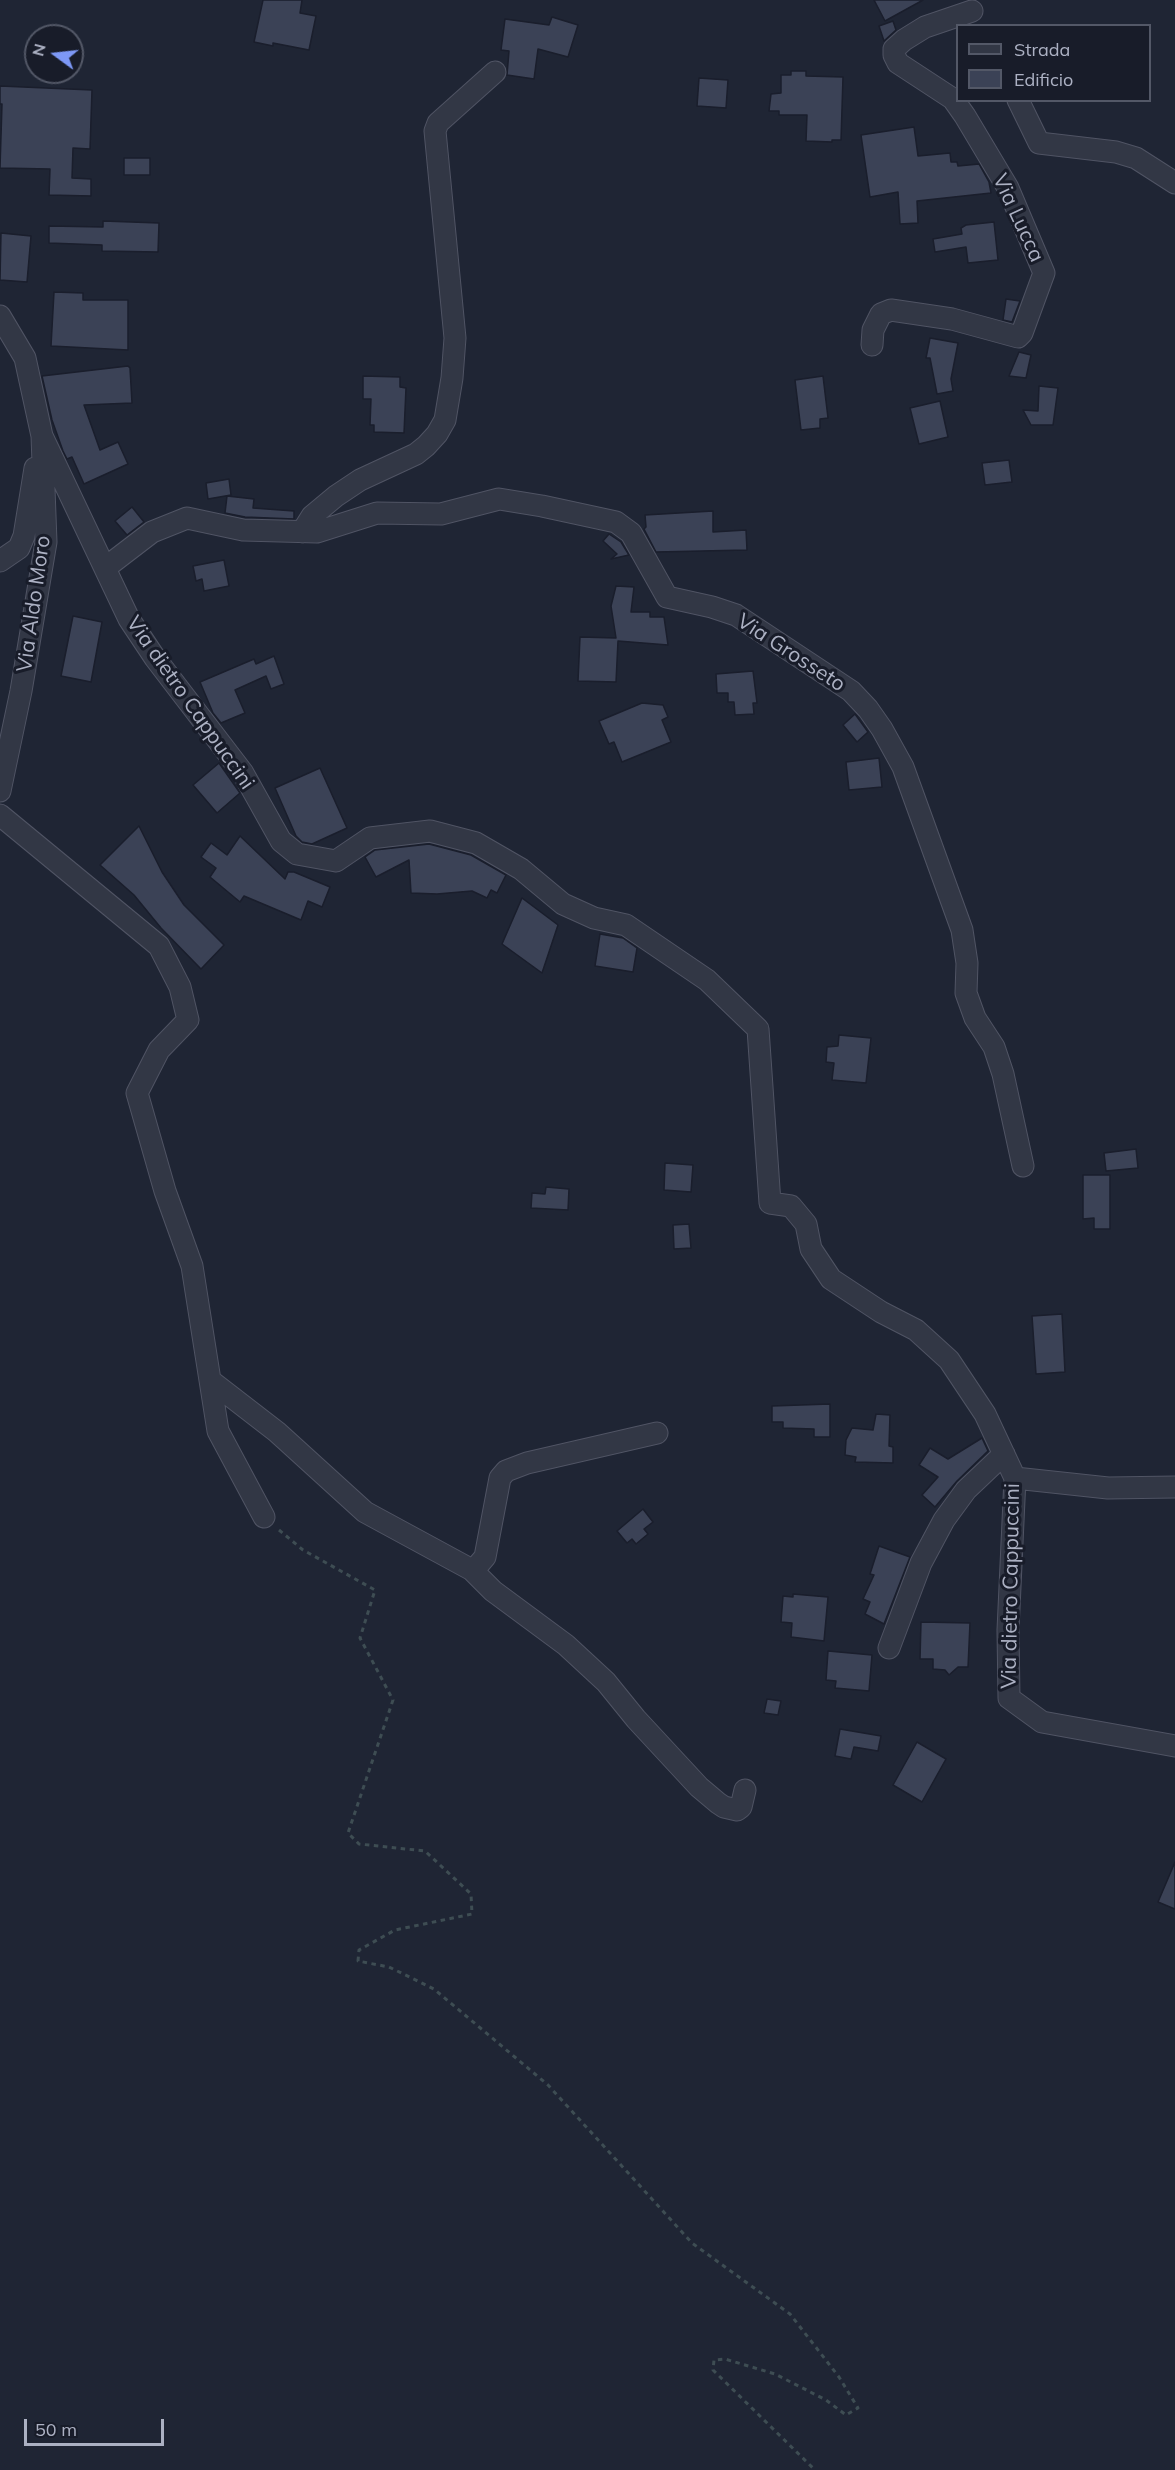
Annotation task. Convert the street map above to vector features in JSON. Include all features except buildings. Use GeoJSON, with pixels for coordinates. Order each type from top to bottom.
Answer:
{"type":"FeatureCollection","features":[{"type":"Feature","properties":{"kind":"street","name":"Via Lucca"},"geometry":{"type":"LineString","coordinates":[[872,345],[873,330],[882,314],[891,310],[952,319],[1018,337],[1044,273],[1008,188],[965,116],[952,99],[898,63],[894,55],[894,49],[925,27],[973,12]]}},
{"type":"Feature","properties":{"kind":"street"},"geometry":{"type":"LineString","coordinates":[[302,532],[312,516],[336,496],[360,480],[416,454],[437,434],[445,420],[453,378],[455,338],[435,131],[438,123],[495,72]]}},
{"type":"Feature","properties":{"kind":"street"},"geometry":{"type":"LineString","coordinates":[[1019,102],[1040,143],[1116,152],[1136,158],[1175,183]]}},
{"type":"Feature","properties":{"kind":"street","name":"Via Aldo Moro"},"geometry":{"type":"LineString","coordinates":[[0,316],[25,358],[42,436],[46,542],[21,691],[0,791]]}},
{"type":"Feature","properties":{"kind":"street"},"geometry":{"type":"LineString","coordinates":[[0,561],[19,548],[24,536],[33,474],[42,436]]}},
{"type":"Feature","properties":{"kind":"street","name":"Via dietro Cappuccini"},"geometry":{"type":"LineString","coordinates":[[42,436],[129,619],[243,773],[281,841],[297,854],[336,861],[370,838],[430,831],[476,843],[521,868],[563,904],[594,918],[626,925],[707,980],[758,1029],[770,1203],[791,1206],[806,1224],[811,1249],[831,1279],[881,1312],[916,1330],[949,1360],[985,1414],[1015,1478],[1008,1630],[1009,1698],[1042,1722],[1175,1746]]}},
{"type":"Feature","properties":{"kind":"street","name":"Via Grosseto"},"geometry":{"type":"LineString","coordinates":[[105,568],[152,532],[187,518],[243,530],[317,532],[377,513],[441,514],[499,499],[616,522],[631,533],[667,597],[736,615],[850,691],[868,709],[882,729],[903,767],[962,930],[967,963],[966,993],[975,1018],[994,1047],[1003,1074],[1023,1166]]}},
{"type":"Feature","properties":{"kind":"street"},"geometry":{"type":"LineString","coordinates":[[0,815],[159,946],[180,987],[188,1020],[159,1050],[137,1093],[165,1191],[192,1266],[218,1431],[264,1517]]}},
{"type":"Feature","properties":{"kind":"street"},"geometry":{"type":"LineString","coordinates":[[211,1381],[277,1432],[365,1512],[473,1571],[493,1592],[566,1645],[606,1682],[636,1719],[699,1787],[718,1803],[737,1810],[741,1807],[744,1790]]}},
{"type":"Feature","properties":{"kind":"street"},"geometry":{"type":"LineString","coordinates":[[473,1571],[485,1557],[500,1478],[506,1471],[527,1463],[657,1433]]}},
{"type":"Feature","properties":{"kind":"street"},"geometry":{"type":"LineString","coordinates":[[889,1648],[921,1563],[944,1520],[966,1490],[1004,1454]]}},
{"type":"Feature","properties":{"kind":"street"},"geometry":{"type":"LineString","coordinates":[[1015,1478],[1108,1488],[1175,1486]]}},
{"type":"Feature","properties":{"kind":"path"},"geometry":{"type":"LineString","coordinates":[[264,1517],[303,1550],[375,1590],[360,1638],[393,1700],[348,1833],[359,1844],[425,1851],[471,1894],[472,1914],[395,1930],[358,1950],[358,1961],[389,1967],[434,1989],[548,2085],[692,2243],[790,2314],[838,2377],[858,2408],[846,2415],[826,2400],[775,2374],[725,2359],[714,2360],[713,2370],[815,2470]]}}]}
